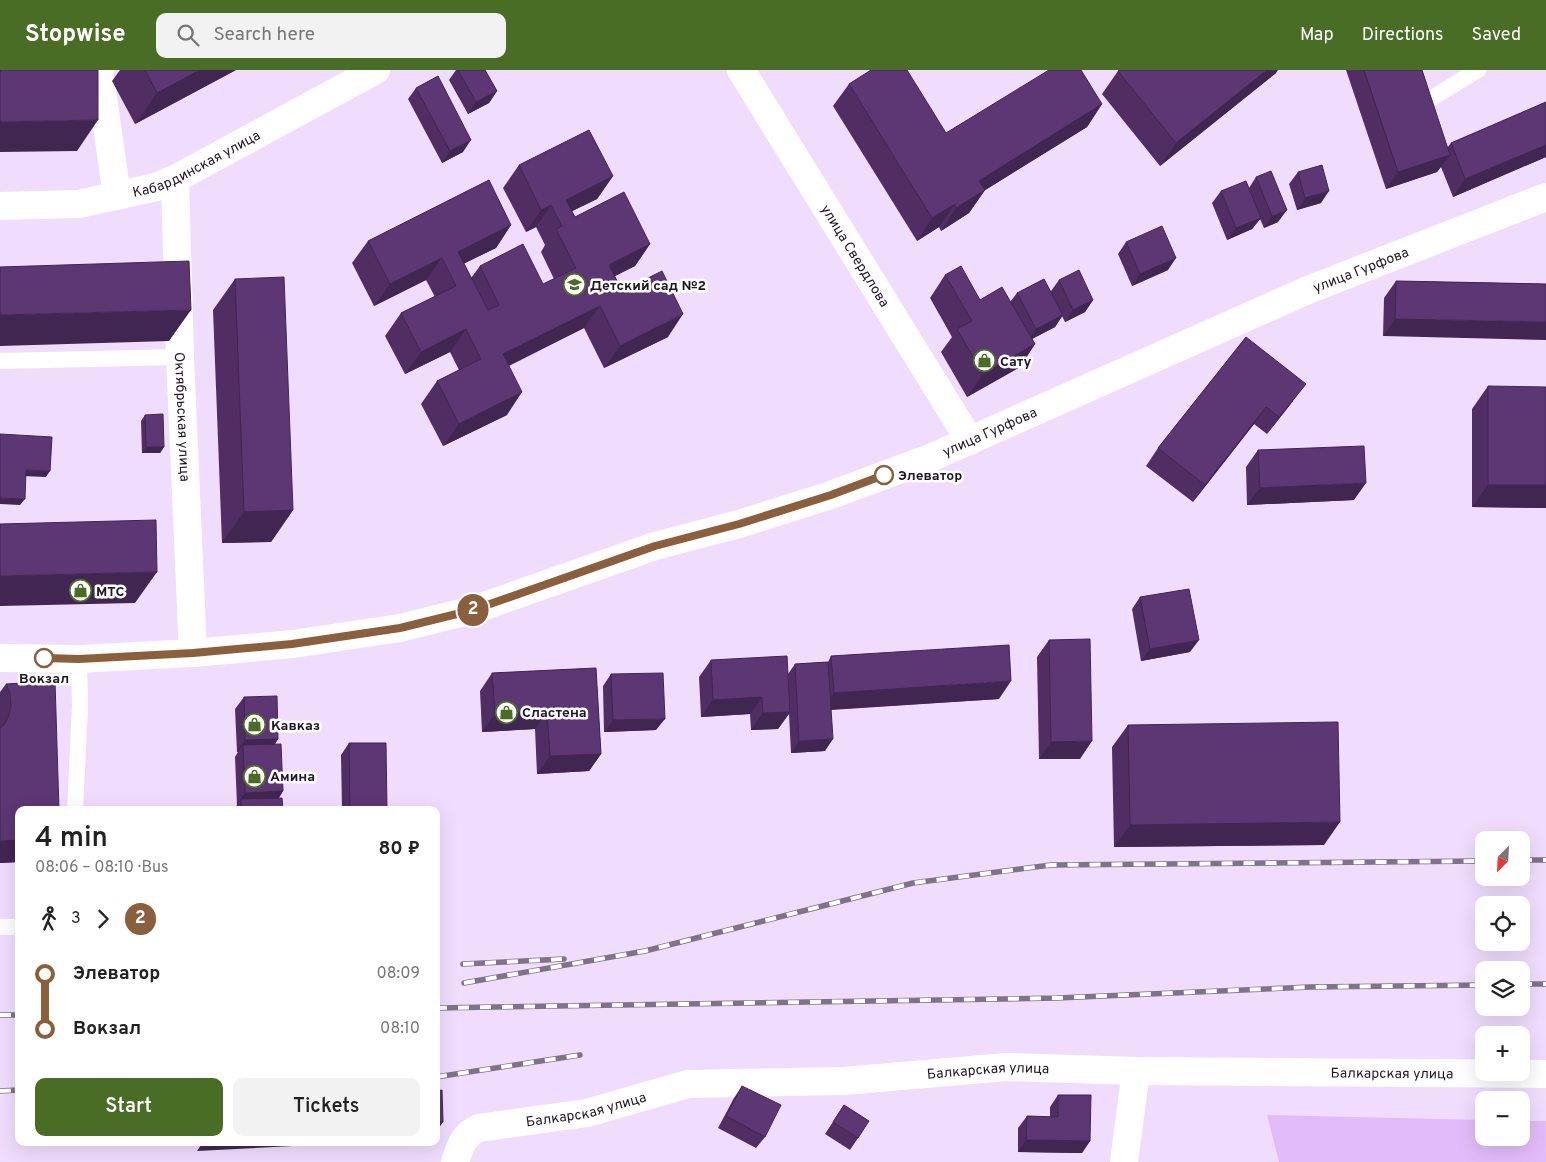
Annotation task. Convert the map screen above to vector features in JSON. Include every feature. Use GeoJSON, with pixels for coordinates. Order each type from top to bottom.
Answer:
{"type":"FeatureCollection","features":[{"type":"Feature","properties":{"kind":"street"},"geometry":{"type":"LineString","coordinates":[[99,70],[117,196]]}},
{"type":"Feature","properties":{"kind":"street","name":"Кабардинская улица"},"geometry":{"type":"LineString","coordinates":[[0,206],[79,204],[156,187],[175,179],[376,70]]}},
{"type":"Feature","properties":{"kind":"street","name":"улица Свердлова"},"geometry":{"type":"LineString","coordinates":[[741,70],[970,441]]}},
{"type":"Feature","properties":{"kind":"street","name":"Октябрьская улица"},"geometry":{"type":"LineString","coordinates":[[175,179],[180,358],[193,653]]}},
{"type":"Feature","properties":{"kind":"street","name":"улица Гурфова"},"geometry":{"type":"LineString","coordinates":[[0,658],[79,659],[193,653],[292,644],[391,630],[473,610],[655,546],[739,524],[831,495],[928,459],[1308,290],[1546,197]]}},
{"type":"Feature","properties":{"kind":"street","name":"Балкарская улица"},"geometry":{"type":"LineString","coordinates":[[455,1162],[458,1150],[468,1132],[479,1128],[587,1113],[688,1084],[844,1081],[1006,1067],[1546,1074]]}},
{"type":"Feature","properties":{"kind":"street"},"geometry":{"type":"LineString","coordinates":[[1124,1162],[1136,1070]]}},
{"type":"Feature","properties":{"kind":"lane"},"geometry":{"type":"LineString","coordinates":[[1432,98],[1478,70]]}},
{"type":"Feature","properties":{"kind":"lane"},"geometry":{"type":"LineString","coordinates":[[0,361],[180,358]]}},
{"type":"Feature","properties":{"kind":"lane"},"geometry":{"type":"LineString","coordinates":[[75,806],[80,706],[79,659]]}},
{"type":"Feature","properties":{"kind":"lane"},"geometry":{"type":"LineString","coordinates":[[0,928],[15,927]]}},
{"type":"Feature","properties":{"kind":"shaded area"},"geometry":{"type":"Polygon","coordinates":[[[1267,1115],[1475,1120],[1475,1146],[1530,1146],[1530,1121],[1546,1121],[1546,1162],[1279,1162],[1267,1115]]]}},
{"type":"Feature","properties":{"kind":"building"},"geometry":{"type":"Polygon","coordinates":[[[0,70],[98,70],[98,120],[0,122],[0,70]]]}},
{"type":"Feature","properties":{"kind":"building"},"geometry":{"type":"Polygon","coordinates":[[[145,70],[200,70],[157,93],[145,70]]]}},
{"type":"Feature","properties":{"kind":"building"},"geometry":{"type":"Polygon","coordinates":[[[458,70],[485,70],[497,91],[476,102],[458,70]]]}},
{"type":"Feature","properties":{"kind":"building"},"geometry":{"type":"Polygon","coordinates":[[[871,70],[907,70],[946,133],[1049,70],[1081,70],[1102,104],[979,181],[985,190],[956,208],[955,204],[932,218],[849,84],[871,70]]]}},
{"type":"Feature","properties":{"kind":"building"},"geometry":{"type":"Polygon","coordinates":[[[1119,70],[1267,70],[1176,143],[1119,70]]]}},
{"type":"Feature","properties":{"kind":"building"},"geometry":{"type":"Polygon","coordinates":[[[1364,70],[1422,70],[1450,155],[1398,172],[1364,70]]]}},
{"type":"Feature","properties":{"kind":"building"},"geometry":{"type":"Polygon","coordinates":[[[438,76],[471,140],[450,151],[416,88],[438,76]]]}},
{"type":"Feature","properties":{"kind":"building"},"geometry":{"type":"Polygon","coordinates":[[[1546,102],[1546,145],[1465,179],[1451,143],[1546,102]]]}},
{"type":"Feature","properties":{"kind":"building"},"geometry":{"type":"Polygon","coordinates":[[[589,130],[613,176],[566,200],[575,217],[624,192],[650,244],[609,265],[622,291],[662,271],[683,314],[620,346],[600,306],[503,354],[522,392],[459,424],[437,381],[481,359],[466,329],[421,352],[401,313],[456,286],[442,258],[390,284],[368,241],[489,180],[511,225],[458,252],[488,310],[499,305],[480,266],[523,244],[543,284],[576,268],[556,229],[562,226],[551,205],[541,210],[519,165],[589,130]]]}},
{"type":"Feature","properties":{"kind":"building"},"geometry":{"type":"Polygon","coordinates":[[[1322,165],[1329,191],[1305,198],[1298,172],[1322,165]]]}},
{"type":"Feature","properties":{"kind":"building"},"geometry":{"type":"Polygon","coordinates":[[[1271,171],[1287,210],[1272,216],[1256,177],[1271,171]]]}},
{"type":"Feature","properties":{"kind":"building"},"geometry":{"type":"Polygon","coordinates":[[[1246,181],[1261,218],[1236,228],[1221,191],[1246,181]]]}},
{"type":"Feature","properties":{"kind":"building"},"geometry":{"type":"Polygon","coordinates":[[[1162,226],[1176,258],[1140,274],[1126,242],[1162,226]]]}},
{"type":"Feature","properties":{"kind":"building"},"geometry":{"type":"Polygon","coordinates":[[[189,261],[191,310],[0,315],[0,267],[189,261]]]}},
{"type":"Feature","properties":{"kind":"building"},"geometry":{"type":"Polygon","coordinates":[[[961,266],[980,300],[1002,287],[1035,344],[983,374],[957,329],[972,321],[945,275],[961,266]]]}},
{"type":"Feature","properties":{"kind":"building"},"geometry":{"type":"Polygon","coordinates":[[[1079,270],[1093,300],[1073,310],[1059,280],[1079,270]]]}},
{"type":"Feature","properties":{"kind":"building"},"geometry":{"type":"Polygon","coordinates":[[[284,277],[293,510],[244,512],[235,279],[284,277]]]}},
{"type":"Feature","properties":{"kind":"building"},"geometry":{"type":"Polygon","coordinates":[[[1044,279],[1063,315],[1036,329],[1017,293],[1044,279]]]}},
{"type":"Feature","properties":{"kind":"building"},"geometry":{"type":"Polygon","coordinates":[[[1396,281],[1546,284],[1546,322],[1395,319],[1396,281]]]}},
{"type":"Feature","properties":{"kind":"building"},"geometry":{"type":"Polygon","coordinates":[[[1246,337],[1306,384],[1279,417],[1266,407],[1205,485],[1158,448],[1246,337]]]}},
{"type":"Feature","properties":{"kind":"building"},"geometry":{"type":"Polygon","coordinates":[[[1488,386],[1546,387],[1546,485],[1488,485],[1488,386]]]}},
{"type":"Feature","properties":{"kind":"building"},"geometry":{"type":"Polygon","coordinates":[[[163,414],[164,447],[146,447],[145,415],[163,414]]]}},
{"type":"Feature","properties":{"kind":"building"},"geometry":{"type":"Polygon","coordinates":[[[0,434],[52,437],[50,471],[26,470],[25,499],[0,498],[0,434]]]}},
{"type":"Feature","properties":{"kind":"building"},"geometry":{"type":"Polygon","coordinates":[[[1364,446],[1366,483],[1260,488],[1258,450],[1364,446]]]}},
{"type":"Feature","properties":{"kind":"building"},"geometry":{"type":"Polygon","coordinates":[[[156,520],[157,572],[0,576],[0,524],[156,520]]]}},
{"type":"Feature","properties":{"kind":"building"},"geometry":{"type":"Polygon","coordinates":[[[1189,589],[1199,640],[1150,649],[1140,597],[1189,589]]]}},
{"type":"Feature","properties":{"kind":"building"},"geometry":{"type":"Polygon","coordinates":[[[1090,639],[1092,741],[1051,742],[1049,640],[1090,639]]]}},
{"type":"Feature","properties":{"kind":"building"},"geometry":{"type":"Polygon","coordinates":[[[1009,645],[1011,681],[834,693],[831,656],[1009,645]]]}},
{"type":"Feature","properties":{"kind":"building"},"geometry":{"type":"Polygon","coordinates":[[[787,656],[790,712],[763,713],[762,697],[713,700],[711,660],[787,656]]]}},
{"type":"Feature","properties":{"kind":"building"},"geometry":{"type":"Polygon","coordinates":[[[828,662],[833,739],[799,741],[795,664],[828,662]]]}},
{"type":"Feature","properties":{"kind":"building"},"geometry":{"type":"Polygon","coordinates":[[[596,668],[601,754],[550,756],[547,712],[495,714],[492,673],[596,668]]]}},
{"type":"Feature","properties":{"kind":"building"},"geometry":{"type":"Polygon","coordinates":[[[663,673],[665,719],[613,720],[611,674],[663,673]]]}},
{"type":"Feature","properties":{"kind":"building"},"geometry":{"type":"Polygon","coordinates":[[[55,681],[59,806],[15,806],[15,840],[0,841],[0,728],[4,725],[9,715],[11,705],[10,693],[6,684],[55,681]]]}},
{"type":"Feature","properties":{"kind":"building"},"geometry":{"type":"Polygon","coordinates":[[[277,696],[278,739],[245,740],[244,697],[277,696]]]}},
{"type":"Feature","properties":{"kind":"building"},"geometry":{"type":"Polygon","coordinates":[[[1338,722],[1340,822],[1130,825],[1128,725],[1338,722]]]}},
{"type":"Feature","properties":{"kind":"building"},"geometry":{"type":"Polygon","coordinates":[[[349,743],[386,743],[387,806],[350,806],[349,743]]]}},
{"type":"Feature","properties":{"kind":"building"},"geometry":{"type":"Polygon","coordinates":[[[281,744],[283,791],[245,793],[243,745],[281,744]]]}},
{"type":"Feature","properties":{"kind":"building"},"geometry":{"type":"Polygon","coordinates":[[[282,798],[283,806],[241,806],[241,799],[282,798]]]}},
{"type":"Feature","properties":{"kind":"building"},"geometry":{"type":"Polygon","coordinates":[[[742,1086],[781,1105],[765,1137],[726,1116],[742,1086]]]}},
{"type":"Feature","properties":{"kind":"building"},"geometry":{"type":"Polygon","coordinates":[[[440,1090],[442,1090],[443,1122],[440,1122],[440,1090]]]}},
{"type":"Feature","properties":{"kind":"building"},"geometry":{"type":"Polygon","coordinates":[[[1058,1095],[1091,1095],[1090,1141],[1026,1140],[1027,1116],[1058,1117],[1058,1095]]]}},
{"type":"Feature","properties":{"kind":"building"},"geometry":{"type":"Polygon","coordinates":[[[844,1105],[869,1121],[858,1138],[833,1122],[844,1105]]]}},
{"type":"Feature","properties":{"kind":"railway"},"geometry":{"type":"LineString","coordinates":[[1530,860],[1546,860]]}},
{"type":"Feature","properties":{"kind":"railway"},"geometry":{"type":"LineString","coordinates":[[464,983],[645,951],[913,883],[1051,865],[1475,861]]}},
{"type":"Feature","properties":{"kind":"railway"},"geometry":{"type":"LineString","coordinates":[[463,964],[564,959]]}},
{"type":"Feature","properties":{"kind":"railway"},"geometry":{"type":"LineString","coordinates":[[1530,984],[1546,984]]}},
{"type":"Feature","properties":{"kind":"railway"},"geometry":{"type":"LineString","coordinates":[[440,1008],[1057,998],[1310,987],[1475,985]]}},
{"type":"Feature","properties":{"kind":"railway"},"geometry":{"type":"LineString","coordinates":[[0,1015],[15,1015]]}},
{"type":"Feature","properties":{"kind":"railway"},"geometry":{"type":"LineString","coordinates":[[440,1076],[580,1055]]}},
{"type":"Feature","properties":{"kind":"railway"},"geometry":{"type":"LineString","coordinates":[[0,1091],[15,1090]]}},
{"type":"Feature","properties":{"kind":"bus line","name":"2"},"geometry":{"type":"LineString","coordinates":[[44,658],[79,659],[193,653],[292,644],[400,628],[473,610],[655,546],[739,524],[831,495],[884,475]]}},
{"type":"Feature","properties":{"kind":"place","name":"Детский сад №2"},"geometry":{"type":"Point","coordinates":[574,285]}},
{"type":"Feature","properties":{"kind":"place","name":"Сату"},"geometry":{"type":"Point","coordinates":[984,361]}},
{"type":"Feature","properties":{"kind":"place","name":"Элеватор"},"geometry":{"type":"Point","coordinates":[884,475]}},
{"type":"Feature","properties":{"kind":"place","name":"МТС"},"geometry":{"type":"Point","coordinates":[80,591]}},
{"type":"Feature","properties":{"kind":"place","name":"Вокзал"},"geometry":{"type":"Point","coordinates":[44,658]}},
{"type":"Feature","properties":{"kind":"place","name":"Сластена"},"geometry":{"type":"Point","coordinates":[506,712]}},
{"type":"Feature","properties":{"kind":"place","name":"Кавказ"},"geometry":{"type":"Point","coordinates":[255,725]}},
{"type":"Feature","properties":{"kind":"place","name":"Амина"},"geometry":{"type":"Point","coordinates":[254,776]}}]}
